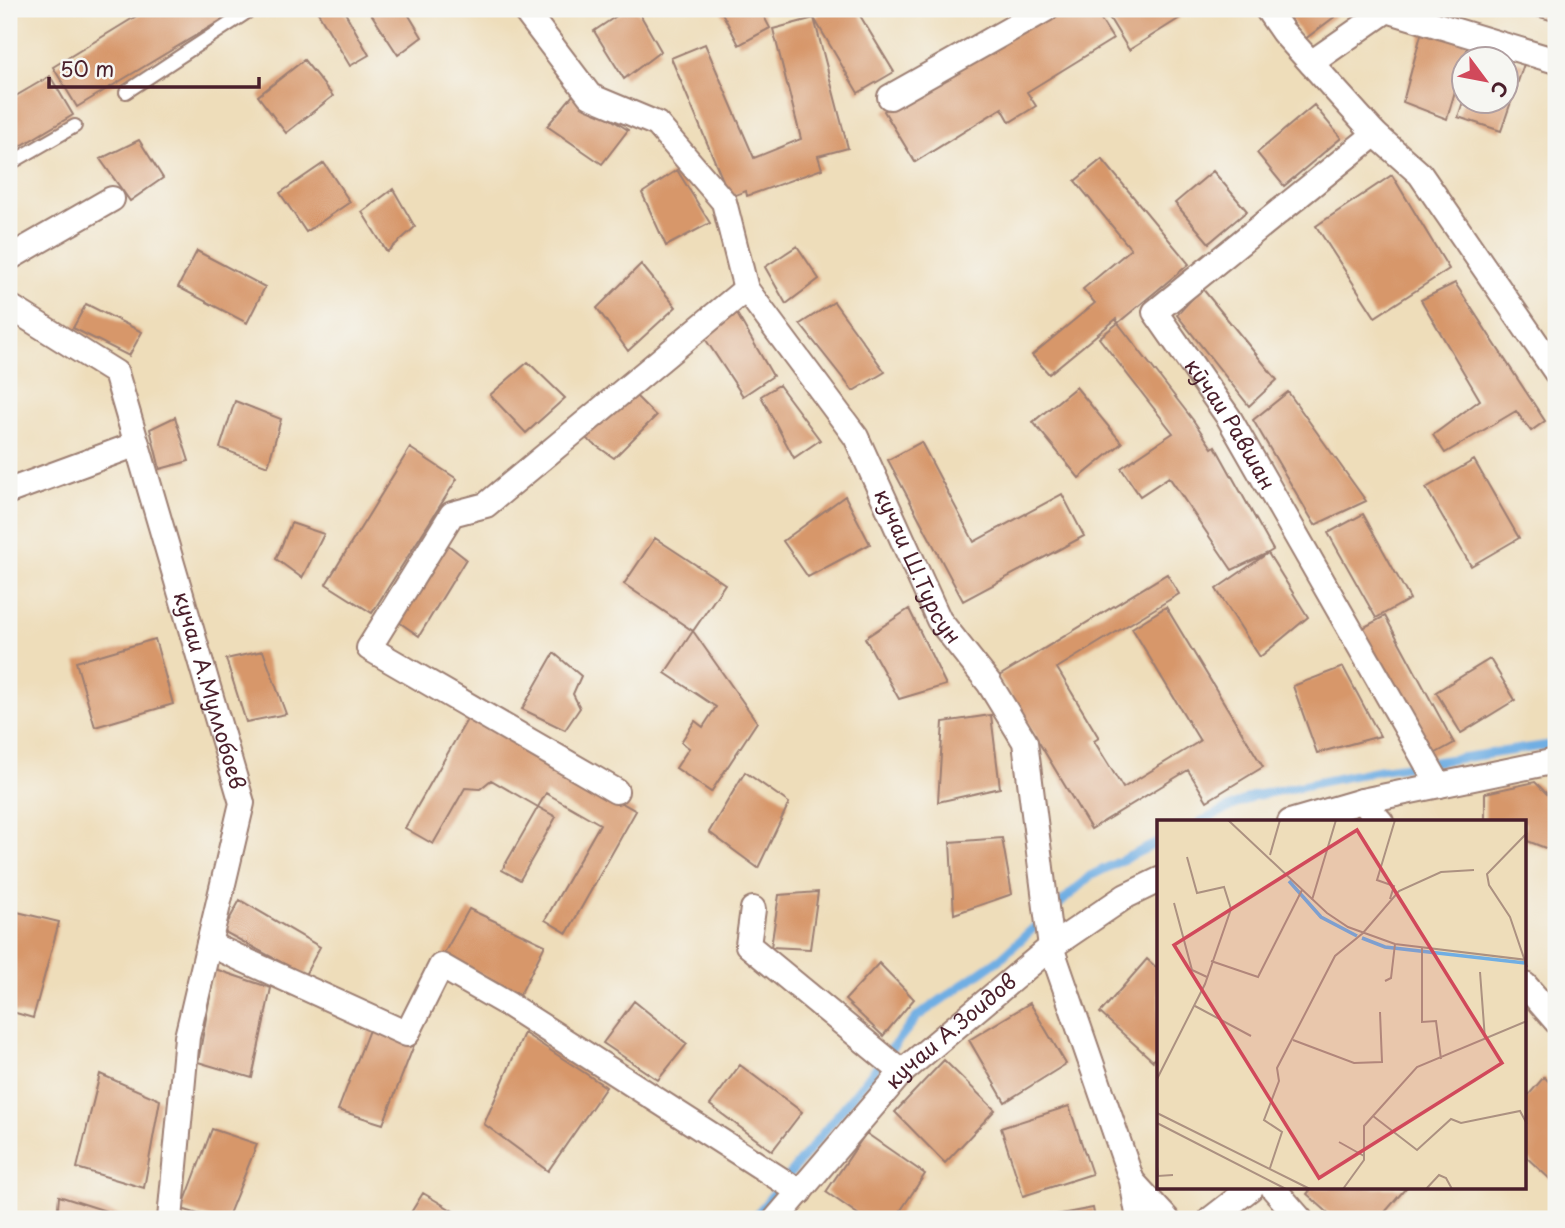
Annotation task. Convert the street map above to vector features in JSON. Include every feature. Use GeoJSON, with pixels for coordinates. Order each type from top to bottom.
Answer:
{"type":"FeatureCollection","features":[{"type":"Feature","properties":{"kind":"street","name":"кучаи Ш.Турсун"},"geometry":{"type":"LineString","coordinates":[[524,9],[590,96],[657,124],[724,202],[746,289],[856,437],[939,621],[989,683],[1025,742],[1048,926],[1132,1181],[1139,1219]]}},
{"type":"Feature","properties":{"kind":"street"},"geometry":{"type":"LineString","coordinates":[[890,97],[1046,9]]}},
{"type":"Feature","properties":{"kind":"street"},"geometry":{"type":"LineString","coordinates":[[1267,9],[1283,32],[1375,134],[1420,174],[1556,372]]}},
{"type":"Feature","properties":{"kind":"street"},"geometry":{"type":"LineString","coordinates":[[1311,63],[1387,10],[1556,61]]}},
{"type":"Feature","properties":{"kind":"street","name":"кӯчаи Равшан"},"geometry":{"type":"LineString","coordinates":[[1375,134],[1155,312],[1229,418],[1431,771]]}},
{"type":"Feature","properties":{"kind":"street"},"geometry":{"type":"LineString","coordinates":[[9,258],[112,199]]}},
{"type":"Feature","properties":{"kind":"street"},"geometry":{"type":"LineString","coordinates":[[616,791],[369,648],[452,513],[486,505],[746,289]]}},
{"type":"Feature","properties":{"kind":"street","name":"кучаи А.Муллобоев"},"geometry":{"type":"LineString","coordinates":[[9,306],[116,373],[243,803],[187,1037],[170,1219]]}},
{"type":"Feature","properties":{"kind":"street"},"geometry":{"type":"LineString","coordinates":[[9,491],[137,444]]}},
{"type":"Feature","properties":{"kind":"street"},"geometry":{"type":"LineString","coordinates":[[1297,820],[1362,801],[1431,771],[1556,761]]}},
{"type":"Feature","properties":{"kind":"street"},"geometry":{"type":"LineString","coordinates":[[1362,801],[1379,820]]}},
{"type":"Feature","properties":{"kind":"street","name":"кучаи А.Зоидов"},"geometry":{"type":"LineString","coordinates":[[776,1219],[789,1185],[1048,926],[1157,881]]}},
{"type":"Feature","properties":{"kind":"street"},"geometry":{"type":"LineString","coordinates":[[753,909],[748,945],[902,1072]]}},
{"type":"Feature","properties":{"kind":"street"},"geometry":{"type":"LineString","coordinates":[[209,944],[407,1034],[441,967],[509,1005],[789,1185]]}},
{"type":"Feature","properties":{"kind":"street"},"geometry":{"type":"LineString","coordinates":[[1526,986],[1556,1020]]}},
{"type":"Feature","properties":{"kind":"street"},"geometry":{"type":"LineString","coordinates":[[1132,1181],[1167,1219]]}},
{"type":"Feature","properties":{"kind":"street"},"geometry":{"type":"LineString","coordinates":[[1210,1219],[1248,1190]]}},
{"type":"Feature","properties":{"kind":"street"},"geometry":{"type":"LineString","coordinates":[[1275,1190],[1300,1219]]}},
{"type":"Feature","properties":{"kind":"lane"},"geometry":{"type":"LineString","coordinates":[[126,92],[252,9]]}},
{"type":"Feature","properties":{"kind":"lane"},"geometry":{"type":"LineString","coordinates":[[9,164],[75,126]]}},
{"type":"Feature","properties":{"kind":"building"},"geometry":{"type":"Polygon","coordinates":[[[148,9],[230,9],[233,13],[77,107],[53,67],[148,9]]]}},
{"type":"Feature","properties":{"kind":"building"},"geometry":{"type":"Polygon","coordinates":[[[316,9],[343,9],[369,55],[350,66],[316,9]]]}},
{"type":"Feature","properties":{"kind":"building"},"geometry":{"type":"Polygon","coordinates":[[[368,9],[405,9],[422,37],[398,55],[368,9]]]}},
{"type":"Feature","properties":{"kind":"building"},"geometry":{"type":"Polygon","coordinates":[[[627,9],[637,9],[661,51],[624,79],[594,31],[627,9]]]}},
{"type":"Feature","properties":{"kind":"building"},"geometry":{"type":"Polygon","coordinates":[[[720,9],[760,9],[770,28],[739,45],[720,9]]]}},
{"type":"Feature","properties":{"kind":"building"},"geometry":{"type":"Polygon","coordinates":[[[826,9],[856,9],[894,72],[858,93],[814,18],[826,9]]]}},
{"type":"Feature","properties":{"kind":"building"},"geometry":{"type":"Polygon","coordinates":[[[1050,9],[1094,9],[1113,39],[1027,92],[1036,106],[1010,122],[1002,108],[915,162],[884,111],[1050,9]]]}},
{"type":"Feature","properties":{"kind":"building"},"geometry":{"type":"Polygon","coordinates":[[[1104,9],[1175,9],[1180,18],[1129,50],[1104,9]]]}},
{"type":"Feature","properties":{"kind":"building"},"geometry":{"type":"Polygon","coordinates":[[[1283,9],[1345,9],[1305,39],[1283,9]]]}},
{"type":"Feature","properties":{"kind":"building"},"geometry":{"type":"Polygon","coordinates":[[[1525,9],[1556,9],[1556,22],[1524,12],[1525,9]]]}},
{"type":"Feature","properties":{"kind":"building"},"geometry":{"type":"Polygon","coordinates":[[[814,18],[848,148],[818,156],[822,169],[747,196],[746,191],[730,197],[671,58],[705,44],[754,158],[801,139],[773,29],[814,18]]]}},
{"type":"Feature","properties":{"kind":"building"},"geometry":{"type":"Polygon","coordinates":[[[1423,27],[1469,43],[1468,46],[1450,46],[1450,109],[1447,119],[1403,102],[1423,27]]]}},
{"type":"Feature","properties":{"kind":"building"},"geometry":{"type":"Polygon","coordinates":[[[304,60],[333,96],[286,133],[258,96],[304,60]]]}},
{"type":"Feature","properties":{"kind":"building"},"geometry":{"type":"Polygon","coordinates":[[[50,76],[73,115],[9,153],[9,100],[50,76]]]}},
{"type":"Feature","properties":{"kind":"building"},"geometry":{"type":"Polygon","coordinates":[[[573,95],[628,130],[602,164],[547,126],[573,95]]]}},
{"type":"Feature","properties":{"kind":"building"},"geometry":{"type":"Polygon","coordinates":[[[1314,105],[1341,138],[1284,186],[1257,153],[1314,105]]]}},
{"type":"Feature","properties":{"kind":"building"},"geometry":{"type":"Polygon","coordinates":[[[1458,116],[1506,116],[1501,131],[1458,116]]]}},
{"type":"Feature","properties":{"kind":"building"},"geometry":{"type":"Polygon","coordinates":[[[139,140],[163,178],[130,201],[100,159],[139,140]]]}},
{"type":"Feature","properties":{"kind":"building"},"geometry":{"type":"Polygon","coordinates":[[[1102,159],[1189,264],[1118,323],[1116,319],[1049,374],[1032,355],[1095,303],[1083,289],[1131,249],[1075,181],[1102,159]]]}},
{"type":"Feature","properties":{"kind":"building"},"geometry":{"type":"Polygon","coordinates":[[[324,163],[350,202],[306,232],[280,193],[324,163]]]}},
{"type":"Feature","properties":{"kind":"building"},"geometry":{"type":"Polygon","coordinates":[[[677,170],[710,223],[666,246],[642,193],[677,170]]]}},
{"type":"Feature","properties":{"kind":"building"},"geometry":{"type":"Polygon","coordinates":[[[1213,171],[1247,211],[1209,243],[1175,203],[1213,171]]]}},
{"type":"Feature","properties":{"kind":"building"},"geometry":{"type":"Polygon","coordinates":[[[1392,175],[1449,269],[1375,317],[1316,226],[1392,175]]]}},
{"type":"Feature","properties":{"kind":"building"},"geometry":{"type":"Polygon","coordinates":[[[393,189],[415,227],[387,252],[362,212],[393,189]]]}},
{"type":"Feature","properties":{"kind":"building"},"geometry":{"type":"Polygon","coordinates":[[[797,246],[819,279],[786,304],[765,267],[797,246]]]}},
{"type":"Feature","properties":{"kind":"building"},"geometry":{"type":"Polygon","coordinates":[[[197,251],[265,287],[247,323],[178,287],[197,251]]]}},
{"type":"Feature","properties":{"kind":"building"},"geometry":{"type":"Polygon","coordinates":[[[641,264],[676,307],[628,351],[597,308],[641,264]]]}},
{"type":"Feature","properties":{"kind":"building"},"geometry":{"type":"Polygon","coordinates":[[[1455,283],[1545,421],[1531,431],[1516,411],[1445,453],[1433,435],[1480,400],[1421,300],[1455,283]]]}},
{"type":"Feature","properties":{"kind":"building"},"geometry":{"type":"Polygon","coordinates":[[[1202,288],[1277,380],[1249,406],[1177,315],[1202,288]]]}},
{"type":"Feature","properties":{"kind":"building"},"geometry":{"type":"Polygon","coordinates":[[[834,302],[885,372],[853,391],[800,324],[834,302]]]}},
{"type":"Feature","properties":{"kind":"building"},"geometry":{"type":"Polygon","coordinates":[[[86,304],[142,332],[129,356],[73,328],[86,304]]]}},
{"type":"Feature","properties":{"kind":"building"},"geometry":{"type":"Polygon","coordinates":[[[733,307],[773,376],[743,396],[702,334],[733,307]]]}},
{"type":"Feature","properties":{"kind":"building"},"geometry":{"type":"Polygon","coordinates":[[[1118,323],[1212,448],[1215,446],[1273,550],[1232,570],[1169,477],[1140,496],[1121,468],[1173,433],[1099,338],[1118,323]]]}},
{"type":"Feature","properties":{"kind":"building"},"geometry":{"type":"Polygon","coordinates":[[[528,362],[565,398],[526,433],[490,395],[528,362]]]}},
{"type":"Feature","properties":{"kind":"building"},"geometry":{"type":"Polygon","coordinates":[[[779,385],[820,440],[794,458],[761,396],[779,385]]]}},
{"type":"Feature","properties":{"kind":"building"},"geometry":{"type":"Polygon","coordinates":[[[1076,387],[1122,443],[1079,478],[1033,422],[1076,387]]]}},
{"type":"Feature","properties":{"kind":"building"},"geometry":{"type":"Polygon","coordinates":[[[632,392],[656,416],[614,458],[581,435],[632,392]]]}},
{"type":"Feature","properties":{"kind":"building"},"geometry":{"type":"Polygon","coordinates":[[[1288,392],[1366,501],[1315,525],[1253,420],[1288,392]]]}},
{"type":"Feature","properties":{"kind":"building"},"geometry":{"type":"Polygon","coordinates":[[[235,401],[281,419],[268,466],[220,448],[235,401]]]}},
{"type":"Feature","properties":{"kind":"building"},"geometry":{"type":"Polygon","coordinates":[[[175,417],[189,461],[160,469],[150,429],[175,417]]]}},
{"type":"Feature","properties":{"kind":"building"},"geometry":{"type":"Polygon","coordinates":[[[921,442],[974,542],[1062,494],[1084,536],[963,601],[888,460],[921,442]]]}},
{"type":"Feature","properties":{"kind":"building"},"geometry":{"type":"Polygon","coordinates":[[[410,448],[457,479],[372,613],[326,584],[410,448]]]}},
{"type":"Feature","properties":{"kind":"building"},"geometry":{"type":"Polygon","coordinates":[[[1474,460],[1519,538],[1471,566],[1426,488],[1474,460]]]}},
{"type":"Feature","properties":{"kind":"building"},"geometry":{"type":"Polygon","coordinates":[[[845,496],[870,544],[808,577],[783,541],[845,496]]]}},
{"type":"Feature","properties":{"kind":"building"},"geometry":{"type":"Polygon","coordinates":[[[1363,514],[1410,599],[1376,618],[1328,533],[1363,514]]]}},
{"type":"Feature","properties":{"kind":"building"},"geometry":{"type":"Polygon","coordinates":[[[291,523],[324,534],[302,578],[276,559],[291,523]]]}},
{"type":"Feature","properties":{"kind":"building"},"geometry":{"type":"Polygon","coordinates":[[[655,538],[725,584],[693,631],[624,584],[655,538]]]}},
{"type":"Feature","properties":{"kind":"building"},"geometry":{"type":"Polygon","coordinates":[[[443,541],[466,559],[419,636],[396,620],[443,541]]]}},
{"type":"Feature","properties":{"kind":"building"},"geometry":{"type":"Polygon","coordinates":[[[1268,553],[1308,617],[1260,657],[1216,589],[1268,553]]]}},
{"type":"Feature","properties":{"kind":"building"},"geometry":{"type":"Polygon","coordinates":[[[1167,574],[1179,594],[1057,668],[1099,738],[1094,741],[1123,788],[1200,741],[1132,628],[1166,607],[1263,767],[1207,801],[1188,770],[1091,829],[999,676],[1167,574]]]}},
{"type":"Feature","properties":{"kind":"building"},"geometry":{"type":"Polygon","coordinates":[[[909,609],[946,685],[899,699],[865,638],[909,609]]]}},
{"type":"Feature","properties":{"kind":"building"},"geometry":{"type":"Polygon","coordinates":[[[1385,616],[1454,743],[1427,758],[1359,630],[1385,616]]]}},
{"type":"Feature","properties":{"kind":"building"},"geometry":{"type":"Polygon","coordinates":[[[693,631],[757,722],[711,792],[676,768],[689,748],[681,742],[695,721],[703,727],[716,707],[665,673],[693,631]]]}},
{"type":"Feature","properties":{"kind":"building"},"geometry":{"type":"Polygon","coordinates":[[[155,639],[173,704],[95,727],[76,662],[155,639]]]}},
{"type":"Feature","properties":{"kind":"building"},"geometry":{"type":"Polygon","coordinates":[[[263,651],[286,714],[246,722],[226,659],[263,651]]]}},
{"type":"Feature","properties":{"kind":"building"},"geometry":{"type":"Polygon","coordinates":[[[554,653],[581,676],[573,694],[580,708],[565,730],[522,709],[554,653]]]}},
{"type":"Feature","properties":{"kind":"building"},"geometry":{"type":"Polygon","coordinates":[[[1490,659],[1515,700],[1461,733],[1436,692],[1490,659]]]}},
{"type":"Feature","properties":{"kind":"building"},"geometry":{"type":"Polygon","coordinates":[[[1343,667],[1380,736],[1317,753],[1293,686],[1343,667]]]}},
{"type":"Feature","properties":{"kind":"building"},"geometry":{"type":"Polygon","coordinates":[[[991,715],[1000,788],[938,802],[943,722],[991,715]]]}},
{"type":"Feature","properties":{"kind":"building"},"geometry":{"type":"Polygon","coordinates":[[[469,716],[636,811],[567,933],[545,920],[600,824],[546,793],[538,807],[491,780],[480,789],[465,788],[433,844],[405,828],[469,716]]]}},
{"type":"Feature","properties":{"kind":"building"},"geometry":{"type":"Polygon","coordinates":[[[745,772],[789,803],[758,868],[709,832],[745,772]]]}},
{"type":"Feature","properties":{"kind":"building"},"geometry":{"type":"Polygon","coordinates":[[[1535,782],[1556,803],[1556,840],[1548,849],[1526,840],[1526,820],[1485,820],[1485,793],[1535,782]]]}},
{"type":"Feature","properties":{"kind":"building"},"geometry":{"type":"Polygon","coordinates":[[[538,807],[556,817],[520,880],[502,870],[538,807]]]}},
{"type":"Feature","properties":{"kind":"building"},"geometry":{"type":"Polygon","coordinates":[[[1002,838],[1012,894],[954,914],[950,842],[1002,838]]]}},
{"type":"Feature","properties":{"kind":"building"},"geometry":{"type":"Polygon","coordinates":[[[818,892],[810,949],[771,947],[779,895],[818,892]]]}},
{"type":"Feature","properties":{"kind":"building"},"geometry":{"type":"Polygon","coordinates":[[[240,900],[320,947],[305,975],[223,931],[240,900]]]}},
{"type":"Feature","properties":{"kind":"building"},"geometry":{"type":"Polygon","coordinates":[[[469,909],[545,945],[520,995],[443,955],[469,909]]]}},
{"type":"Feature","properties":{"kind":"building"},"geometry":{"type":"Polygon","coordinates":[[[9,910],[59,922],[33,1018],[9,1011],[9,910]]]}},
{"type":"Feature","properties":{"kind":"building"},"geometry":{"type":"Polygon","coordinates":[[[1147,959],[1157,968],[1157,1056],[1153,1061],[1100,1013],[1147,959]]]}},
{"type":"Feature","properties":{"kind":"building"},"geometry":{"type":"Polygon","coordinates":[[[879,963],[914,999],[883,1036],[845,1000],[879,963]]]}},
{"type":"Feature","properties":{"kind":"building"},"geometry":{"type":"Polygon","coordinates":[[[215,969],[271,988],[252,1078],[198,1062],[215,969]]]}},
{"type":"Feature","properties":{"kind":"building"},"geometry":{"type":"Polygon","coordinates":[[[634,1001],[687,1044],[658,1080],[603,1043],[634,1001]]]}},
{"type":"Feature","properties":{"kind":"building"},"geometry":{"type":"Polygon","coordinates":[[[1030,1003],[1066,1064],[1005,1102],[969,1040],[1030,1003]]]}},
{"type":"Feature","properties":{"kind":"building"},"geometry":{"type":"Polygon","coordinates":[[[369,1030],[414,1045],[383,1124],[338,1110],[369,1030]]]}},
{"type":"Feature","properties":{"kind":"building"},"geometry":{"type":"Polygon","coordinates":[[[524,1033],[606,1087],[548,1171],[484,1124],[524,1033]]]}},
{"type":"Feature","properties":{"kind":"building"},"geometry":{"type":"Polygon","coordinates":[[[944,1060],[995,1110],[945,1163],[895,1112],[944,1060]]]}},
{"type":"Feature","properties":{"kind":"building"},"geometry":{"type":"Polygon","coordinates":[[[740,1065],[802,1112],[772,1151],[710,1105],[740,1065]]]}},
{"type":"Feature","properties":{"kind":"building"},"geometry":{"type":"Polygon","coordinates":[[[100,1074],[160,1100],[144,1188],[77,1168],[100,1074]]]}},
{"type":"Feature","properties":{"kind":"building"},"geometry":{"type":"Polygon","coordinates":[[[1544,1077],[1556,1088],[1556,1173],[1551,1180],[1526,1157],[1526,1098],[1544,1077]]]}},
{"type":"Feature","properties":{"kind":"building"},"geometry":{"type":"Polygon","coordinates":[[[1069,1106],[1092,1174],[1023,1196],[1001,1128],[1069,1106]]]}},
{"type":"Feature","properties":{"kind":"building"},"geometry":{"type":"Polygon","coordinates":[[[212,1129],[257,1144],[227,1219],[214,1219],[182,1209],[212,1129]]]}},
{"type":"Feature","properties":{"kind":"building"},"geometry":{"type":"Polygon","coordinates":[[[866,1133],[925,1174],[895,1219],[865,1219],[826,1192],[866,1133]]]}},
{"type":"Feature","properties":{"kind":"building"},"geometry":{"type":"Polygon","coordinates":[[[1310,1190],[1404,1190],[1379,1219],[1335,1219],[1307,1194],[1310,1190]]]}},
{"type":"Feature","properties":{"kind":"building"},"geometry":{"type":"Polygon","coordinates":[[[423,1193],[463,1217],[462,1219],[407,1219],[423,1193]]]}},
{"type":"Feature","properties":{"kind":"building"},"geometry":{"type":"Polygon","coordinates":[[[59,1196],[131,1219],[57,1219],[59,1196]]]}},
{"type":"Feature","properties":{"kind":"building"},"geometry":{"type":"Polygon","coordinates":[[[1093,1208],[1095,1219],[1040,1218],[1093,1208]]]}},
{"type":"Feature","properties":{"kind":"waterway"},"geometry":{"type":"LineString","coordinates":[[1204,820],[1253,796],[1379,770],[1556,744]]}},
{"type":"Feature","properties":{"kind":"waterway"},"geometry":{"type":"LineString","coordinates":[[753,1219],[918,1016],[1001,958],[1090,876],[1157,843]]}}]}
